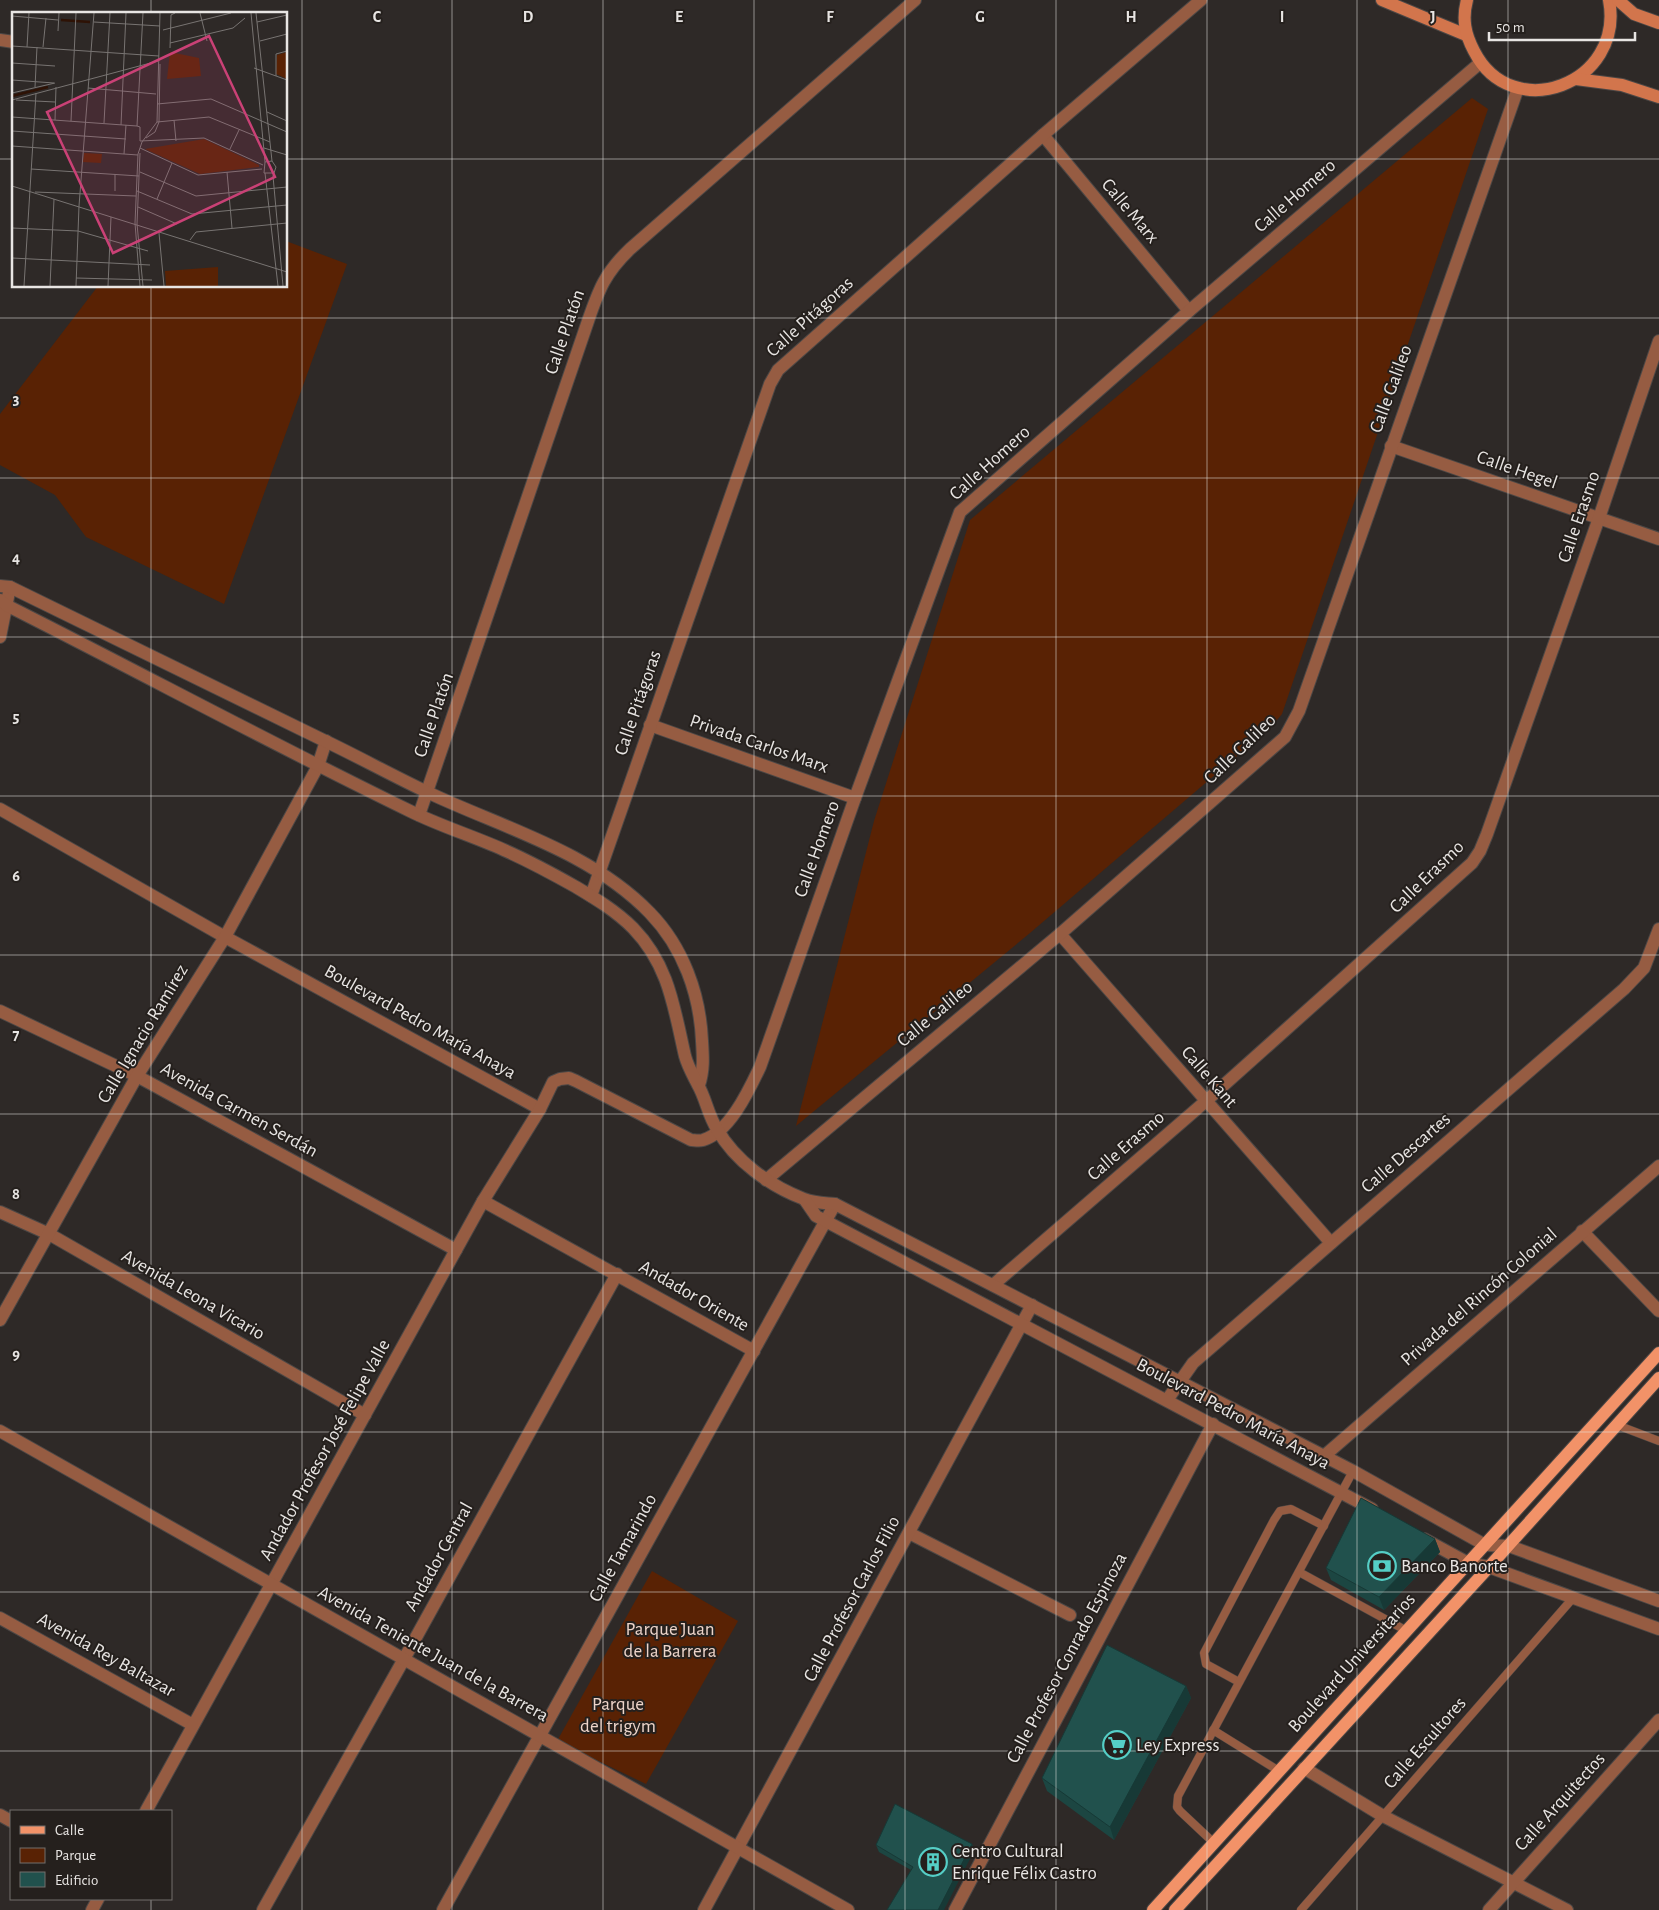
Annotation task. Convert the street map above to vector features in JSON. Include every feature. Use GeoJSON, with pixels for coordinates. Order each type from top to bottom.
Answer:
{"type":"FeatureCollection","features":[{"type":"Feature","properties":{"kind":"main road"},"geometry":{"type":"LineString","coordinates":[[1382,0],[1466,35]]}},
{"type":"Feature","properties":{"kind":"main road"},"geometry":{"type":"LineString","coordinates":[[1467,0],[1464,12],[1466,35],[1480,63],[1496,77],[1518,88],[1541,90],[1563,86],[1576,79],[1598,58],[1608,38],[1611,13],[1609,0]]}},
{"type":"Feature","properties":{"kind":"main road"},"geometry":{"type":"LineString","coordinates":[[1618,0],[1634,14],[1659,23]]}},
{"type":"Feature","properties":{"kind":"main road"},"geometry":{"type":"LineString","coordinates":[[1576,79],[1622,84],[1659,97]]}},
{"type":"Feature","properties":{"kind":"main road","name":"Boulevard Universitarios"},"geometry":{"type":"LineString","coordinates":[[1154,1910],[1659,1353]]}},
{"type":"Feature","properties":{"kind":"main road","name":"Boulevard Universitarios"},"geometry":{"type":"LineString","coordinates":[[1174,1910],[1509,1546],[1659,1378]]}},
{"type":"Feature","properties":{"kind":"street","name":"Calle Platón"},"geometry":{"type":"LineString","coordinates":[[419,815],[599,289],[606,276],[630,249],[915,0]]}},
{"type":"Feature","properties":{"kind":"street","name":"Calle Pitágoras"},"geometry":{"type":"LineString","coordinates":[[591,896],[770,384],[778,370],[1043,135],[1201,0]]}},
{"type":"Feature","properties":{"kind":"street","name":"Calle Homero"},"geometry":{"type":"LineString","coordinates":[[718,1131],[731,1117],[747,1094],[760,1067],[855,798],[960,512],[1189,311],[1480,63]]}},
{"type":"Feature","properties":{"kind":"street","name":"Calle Galileo"},"geometry":{"type":"LineString","coordinates":[[766,1180],[1060,934],[1266,755],[1288,732],[1299,711],[1390,446],[1518,88]]}},
{"type":"Feature","properties":{"kind":"street","name":"Calle Marx"},"geometry":{"type":"LineString","coordinates":[[1043,135],[1189,311]]}},
{"type":"Feature","properties":{"kind":"street","name":"Calle Erasmo"},"geometry":{"type":"LineString","coordinates":[[993,1285],[1206,1101],[1472,863],[1480,851],[1487,834],[1599,518],[1659,341]]}},
{"type":"Feature","properties":{"kind":"street","name":"Calle Hegel"},"geometry":{"type":"LineString","coordinates":[[1390,446],[1659,539]]}},
{"type":"Feature","properties":{"kind":"street"},"geometry":{"type":"LineString","coordinates":[[0,637],[5,586],[326,741],[428,793],[552,847],[599,872],[649,912],[667,932],[683,960],[693,987],[701,1021],[704,1070],[699,1085]]}},
{"type":"Feature","properties":{"kind":"street","name":"Boulevard Pedro María Anaya"},"geometry":{"type":"LineString","coordinates":[[3,602],[318,766],[419,815],[503,849],[591,896],[614,911],[633,928],[647,946],[672,994],[691,1073],[699,1085],[708,1111],[718,1131],[743,1162],[766,1180],[805,1200],[835,1204],[1353,1471],[1485,1544],[1509,1546],[1659,1601]]}},
{"type":"Feature","properties":{"kind":"street","name":"Privada Carlos Marx"},"geometry":{"type":"LineString","coordinates":[[650,726],[855,798]]}},
{"type":"Feature","properties":{"kind":"street","name":"Calle Ignacio Ramírez"},"geometry":{"type":"LineString","coordinates":[[0,1320],[137,1076],[225,937],[318,766],[326,741]]}},
{"type":"Feature","properties":{"kind":"street","name":"Boulevard Pedro María Anaya"},"geometry":{"type":"LineString","coordinates":[[0,809],[225,937],[540,1109]]}},
{"type":"Feature","properties":{"kind":"street","name":"Calle Descartes"},"geometry":{"type":"LineString","coordinates":[[1167,1400],[1193,1363],[1624,989],[1644,968],[1659,929]]}},
{"type":"Feature","properties":{"kind":"street","name":"Calle Kant"},"geometry":{"type":"LineString","coordinates":[[1060,934],[1331,1243]]}},
{"type":"Feature","properties":{"kind":"street","name":"Avenida Carmen Serdán"},"geometry":{"type":"LineString","coordinates":[[0,1011],[137,1076],[456,1250]]}},
{"type":"Feature","properties":{"kind":"street"},"geometry":{"type":"LineString","coordinates":[[540,1109],[553,1082],[569,1078],[691,1140],[702,1140],[718,1131]]}},
{"type":"Feature","properties":{"kind":"street","name":"Andador Profesor José Felipe Valle"},"geometry":{"type":"LineString","coordinates":[[147,1810],[483,1201],[540,1109]]}},
{"type":"Feature","properties":{"kind":"street","name":"Privada del Rincón Colonial"},"geometry":{"type":"LineString","coordinates":[[1324,1456],[1659,1166]]}},
{"type":"Feature","properties":{"kind":"street","name":"Boulevard Pedro María Anaya"},"geometry":{"type":"LineString","coordinates":[[805,1200],[816,1216],[1342,1492],[1384,1516]]}},
{"type":"Feature","properties":{"kind":"street","name":"Andador Oriente"},"geometry":{"type":"LineString","coordinates":[[483,1201],[754,1351]]}},
{"type":"Feature","properties":{"kind":"street","name":"Calle Tamarindo"},"geometry":{"type":"LineString","coordinates":[[443,1910],[835,1204]]}},
{"type":"Feature","properties":{"kind":"street","name":"Avenida Leona Vicario"},"geometry":{"type":"LineString","coordinates":[[0,1212],[49,1234],[365,1415]]}},
{"type":"Feature","properties":{"kind":"street"},"geometry":{"type":"LineString","coordinates":[[1582,1231],[1659,1311]]}},
{"type":"Feature","properties":{"kind":"street","name":"Andador Central"},"geometry":{"type":"LineString","coordinates":[[263,1910],[617,1274]]}},
{"type":"Feature","properties":{"kind":"street","name":"Calle Profesor Carlos Filio"},"geometry":{"type":"LineString","coordinates":[[704,1910],[1032,1305]]}},
{"type":"Feature","properties":{"kind":"street","name":"Calle Profesor Conrado Espinoza"},"geometry":{"type":"LineString","coordinates":[[955,1910],[1213,1424]]}},
{"type":"Feature","properties":{"kind":"street","name":"Avenida Teniente Juan de la Barrera"},"geometry":{"type":"LineString","coordinates":[[0,1431],[848,1910]]}},
{"type":"Feature","properties":{"kind":"street"},"geometry":{"type":"LineString","coordinates":[[910,1532],[1070,1615]]}},
{"type":"Feature","properties":{"kind":"street"},"geometry":{"type":"LineString","coordinates":[[1417,1535],[1468,1563],[1489,1567],[1659,1630]]}},
{"type":"Feature","properties":{"kind":"street","name":"Avenida Rey Baltazar"},"geometry":{"type":"LineString","coordinates":[[0,1618],[193,1724]]}},
{"type":"Feature","properties":{"kind":"street","name":"Calle Arquitectos"},"geometry":{"type":"LineString","coordinates":[[1489,1910],[1659,1720]]}},
{"type":"Feature","properties":{"kind":"street"},"geometry":{"type":"LineString","coordinates":[[1304,1768],[1383,1816],[1567,1910]]}},
{"type":"Feature","properties":{"kind":"lane"},"geometry":{"type":"LineString","coordinates":[[1617,1424],[1659,1441]]}},
{"type":"Feature","properties":{"kind":"lane"},"geometry":{"type":"LineString","coordinates":[[1214,1843],[1180,1811],[1177,1802],[1178,1796],[1353,1471]]}},
{"type":"Feature","properties":{"kind":"lane"},"geometry":{"type":"LineString","coordinates":[[1239,1682],[1206,1664],[1204,1653],[1274,1520],[1280,1511],[1291,1509],[1324,1526]]}},
{"type":"Feature","properties":{"kind":"lane"},"geometry":{"type":"LineString","coordinates":[[1299,1572],[1407,1631]]}},
{"type":"Feature","properties":{"kind":"lane","name":"Calle Escultores"},"geometry":{"type":"LineString","coordinates":[[1302,1910],[1573,1598]]}},
{"type":"Feature","properties":{"kind":"lane"},"geometry":{"type":"LineString","coordinates":[[1213,1730],[1279,1771]]}},
{"type":"Feature","properties":{"kind":"green space"},"geometry":{"type":"Polygon","coordinates":[[[1472,98],[1488,109],[1282,714],[1271,727],[1030,933],[796,1126],[874,821],[970,520],[1472,98]]]}},
{"type":"Feature","properties":{"kind":"green space"},"geometry":{"type":"Polygon","coordinates":[[[288,242],[347,264],[224,604],[86,537],[55,495],[0,465],[0,414],[96,288],[288,288],[288,242]]]}},
{"type":"Feature","properties":{"kind":"green space","name":"Parque Juan de la Barrera"},"geometry":{"type":"Polygon","coordinates":[[[652,1571],[738,1621],[646,1784],[557,1741],[652,1571]]]}},
{"type":"Feature","properties":{"kind":"building","name":"Banco Banorte"},"geometry":{"type":"Polygon","coordinates":[[[1361,1498],[1435,1539],[1379,1597],[1326,1568],[1361,1498]]]}},
{"type":"Feature","properties":{"kind":"building","name":"Ley Express"},"geometry":{"type":"Polygon","coordinates":[[[1107,1645],[1186,1686],[1110,1827],[1042,1778],[1107,1645]]]}},
{"type":"Feature","properties":{"kind":"building","name":"Centro Cultural Enrique Félix Castro"},"geometry":{"type":"Polygon","coordinates":[[[895,1804],[972,1844],[938,1910],[887,1910],[913,1867],[876,1845],[895,1804]]]}},
{"type":"Feature","properties":{"kind":"place","name":"Banco Banorte"},"geometry":{"type":"Point","coordinates":[1382,1566]}},
{"type":"Feature","properties":{"kind":"place","name":"Ley Express"},"geometry":{"type":"Point","coordinates":[1117,1745]}},
{"type":"Feature","properties":{"kind":"place","name":"Centro Cultural Enrique Félix Castro"},"geometry":{"type":"Point","coordinates":[933,1862]}},
{"type":"Feature","properties":{"kind":"park label","name":"Parque del trigym"},"geometry":{"type":"Point","coordinates":[618,1715]}}]}
